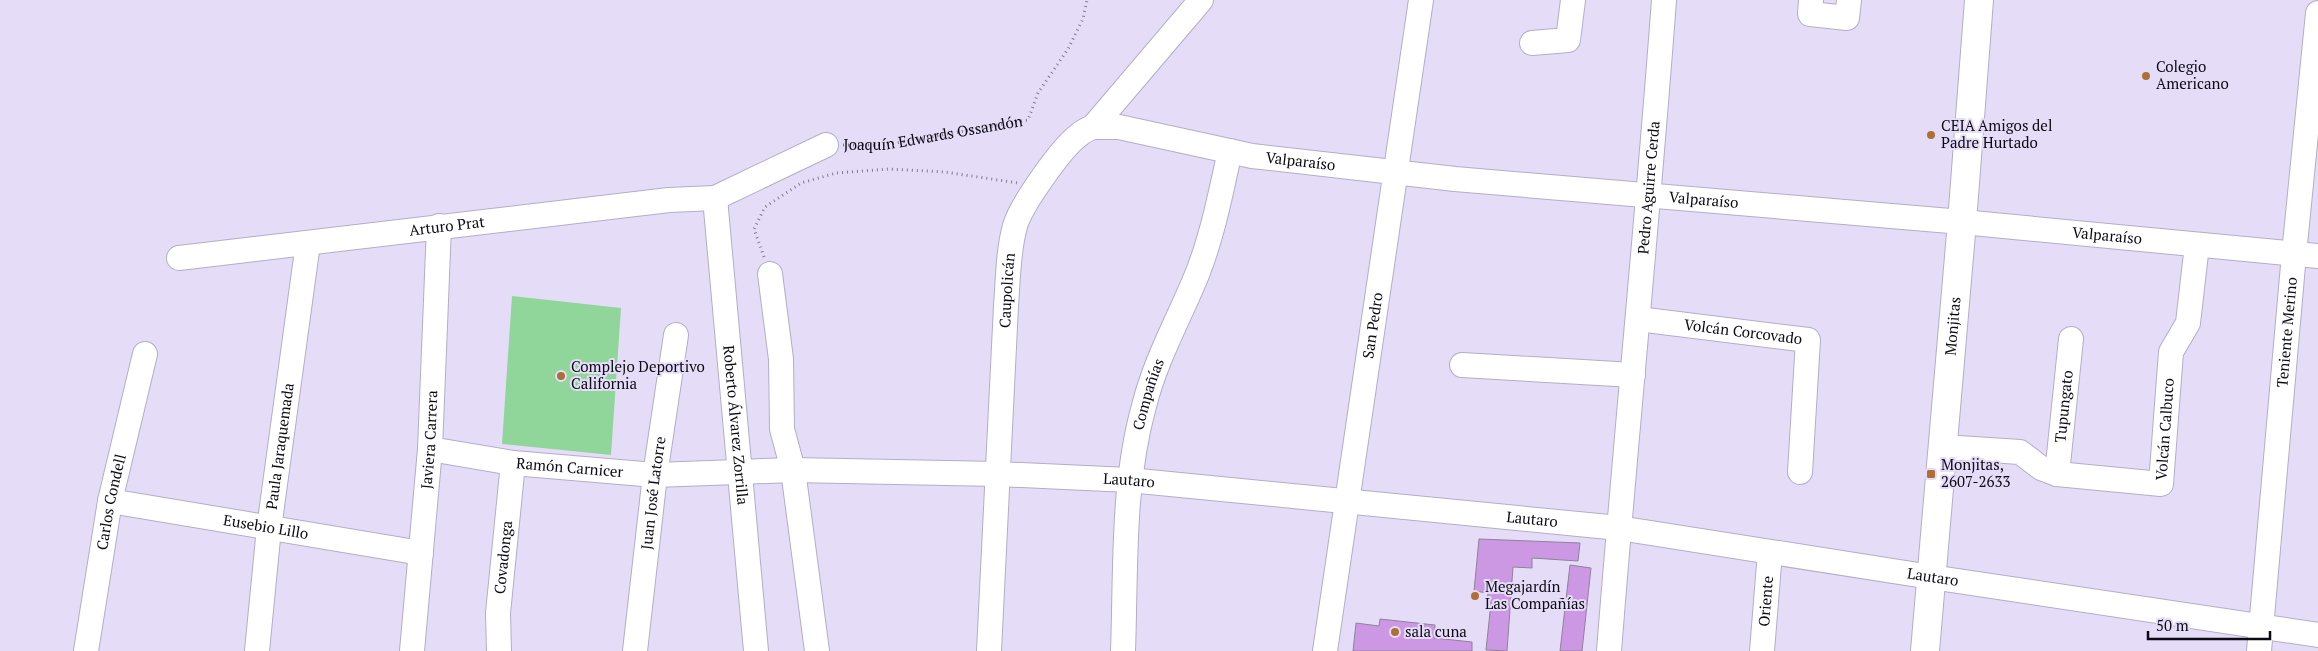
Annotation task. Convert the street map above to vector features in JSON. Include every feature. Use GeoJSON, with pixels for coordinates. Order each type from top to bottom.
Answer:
{"type":"FeatureCollection","features":[{"type":"Feature","properties":{"kind":"main road","name":"Monjitas"},"geometry":{"type":"LineString","coordinates":[[1925,651],[1979,0]]}},
{"type":"Feature","properties":{"kind":"street","name":"Caupolicán"},"geometry":{"type":"LineString","coordinates":[[989,651],[1009,261],[1015,224],[1038,186],[1074,139],[1093,128],[1201,0]]}},
{"type":"Feature","properties":{"kind":"street","name":"San Pedro"},"geometry":{"type":"LineString","coordinates":[[1325,651],[1421,0]]}},
{"type":"Feature","properties":{"kind":"street"},"geometry":{"type":"LineString","coordinates":[[1532,43],[1568,40],[1573,0]]}},
{"type":"Feature","properties":{"kind":"street","name":"Pedro Aguirre Cerda"},"geometry":{"type":"LineString","coordinates":[[1609,651],[1618,528],[1649,196],[1664,0]]}},
{"type":"Feature","properties":{"kind":"street"},"geometry":{"type":"LineString","coordinates":[[1811,0],[1810,14],[1847,18],[1849,0]]}},
{"type":"Feature","properties":{"kind":"street","name":"Teniente Merino"},"geometry":{"type":"LineString","coordinates":[[2259,651],[2294,254],[2318,13]]}},
{"type":"Feature","properties":{"kind":"street","name":"Valparaíso"},"geometry":{"type":"LineString","coordinates":[[1093,128],[1119,127],[1230,151],[1283,160],[1396,172],[1649,196],[1962,222],[2318,256]]}},
{"type":"Feature","properties":{"kind":"street","name":"Joaquín Edwards Ossandón"},"geometry":{"type":"LineString","coordinates":[[715,198],[826,145]]}},
{"type":"Feature","properties":{"kind":"street","name":"Compañías"},"geometry":{"type":"LineString","coordinates":[[1123,651],[1129,480],[1137,432],[1152,379],[1164,346],[1205,252],[1215,222],[1230,151]]}},
{"type":"Feature","properties":{"kind":"street","name":"Arturo Prat"},"geometry":{"type":"LineString","coordinates":[[179,258],[669,200],[715,198]]}},
{"type":"Feature","properties":{"kind":"street","name":"Roberto Álvarez Zorrilla"},"geometry":{"type":"LineString","coordinates":[[715,198],[756,651]]}},
{"type":"Feature","properties":{"kind":"street","name":"Javiera Carrera"},"geometry":{"type":"LineString","coordinates":[[412,651],[430,449],[439,226]]}},
{"type":"Feature","properties":{"kind":"street","name":"Paula Jaraquemada"},"geometry":{"type":"LineString","coordinates":[[257,651],[269,528],[308,243]]}},
{"type":"Feature","properties":{"kind":"street","name":"Volcán Calbuco"},"geometry":{"type":"LineString","coordinates":[[1943,447],[2020,452],[2040,468],[2057,474],[2161,484],[2171,352],[2188,323],[2197,245]]}},
{"type":"Feature","properties":{"kind":"street"},"geometry":{"type":"LineString","coordinates":[[770,274],[781,359],[782,430],[793,470],[817,651]]}},
{"type":"Feature","properties":{"kind":"street","name":"Volcán Corcovado"},"geometry":{"type":"LineString","coordinates":[[1638,319],[1808,340],[1800,472]]}},
{"type":"Feature","properties":{"kind":"street","name":"Juan José Latorre"},"geometry":{"type":"LineString","coordinates":[[635,651],[655,475],[676,335]]}},
{"type":"Feature","properties":{"kind":"street","name":"Tupungato"},"geometry":{"type":"LineString","coordinates":[[2057,474],[2071,339]]}},
{"type":"Feature","properties":{"kind":"street","name":"Carlos Condell"},"geometry":{"type":"LineString","coordinates":[[86,651],[110,501],[145,354]]}},
{"type":"Feature","properties":{"kind":"street"},"geometry":{"type":"LineString","coordinates":[[1462,365],[1633,375]]}},
{"type":"Feature","properties":{"kind":"street","name":"Ramón Carnicer"},"geometry":{"type":"LineString","coordinates":[[430,449],[513,463],[655,475],[740,472]]}},
{"type":"Feature","properties":{"kind":"street","name":"Covadonga"},"geometry":{"type":"LineString","coordinates":[[499,651],[498,613],[513,463]]}},
{"type":"Feature","properties":{"kind":"street","name":"Lautaro"},"geometry":{"type":"LineString","coordinates":[[740,472],[793,470],[998,474],[1129,480],[1618,528],[2318,635]]}},
{"type":"Feature","properties":{"kind":"street","name":"Eusebio Lillo"},"geometry":{"type":"LineString","coordinates":[[110,501],[421,553]]}},
{"type":"Feature","properties":{"kind":"street","name":"Oriente"},"geometry":{"type":"LineString","coordinates":[[1762,651],[1770,552]]}},
{"type":"Feature","properties":{"kind":"path","name":"Joaquín Edwards Ossandón"},"geometry":{"type":"LineString","coordinates":[[826,145],[884,146],[1028,120],[1038,93],[1068,49],[1083,18],[1087,0]]}},
{"type":"Feature","properties":{"kind":"path"},"geometry":{"type":"LineString","coordinates":[[770,274],[754,229],[766,207],[801,183],[836,173],[889,169],[945,172],[1038,186]]}},
{"type":"Feature","properties":{"kind":"green space","name":"Complejo Deportivo California"},"geometry":{"type":"Polygon","coordinates":[[[512,296],[621,308],[611,455],[502,444],[512,296]]]}},
{"type":"Feature","properties":{"kind":"building"},"geometry":{"type":"Polygon","coordinates":[[[1479,539],[1580,543],[1578,561],[1532,558],[1532,568],[1513,567],[1507,651],[1486,650],[1491,603],[1487,603],[1488,593],[1474,591],[1479,539]]]}},
{"type":"Feature","properties":{"kind":"building"},"geometry":{"type":"Polygon","coordinates":[[[1570,565],[1591,568],[1582,651],[1560,651],[1570,565]]]}},
{"type":"Feature","properties":{"kind":"building","name":"sala cuna"},"geometry":{"type":"Polygon","coordinates":[[[1380,619],[1435,625],[1434,638],[1472,642],[1472,651],[1353,651],[1356,623],[1379,626],[1380,619]]]}},
{"type":"Feature","properties":{"kind":"place","name":"Colegio Americano"},"geometry":{"type":"Point","coordinates":[2146,76]}},
{"type":"Feature","properties":{"kind":"place","name":"CEIA Amigos del Padre Hurtado"},"geometry":{"type":"Point","coordinates":[1931,135]}},
{"type":"Feature","properties":{"kind":"place","name":"Complejo Deportivo California"},"geometry":{"type":"Point","coordinates":[561,376]}},
{"type":"Feature","properties":{"kind":"place","name":"Monjitas, 2607-2633"},"geometry":{"type":"Point","coordinates":[1931,474]}},
{"type":"Feature","properties":{"kind":"place","name":"Megajardín Las Compañías"},"geometry":{"type":"Point","coordinates":[1475,596]}},
{"type":"Feature","properties":{"kind":"place","name":"sala cuna"},"geometry":{"type":"Point","coordinates":[1395,632]}}]}
